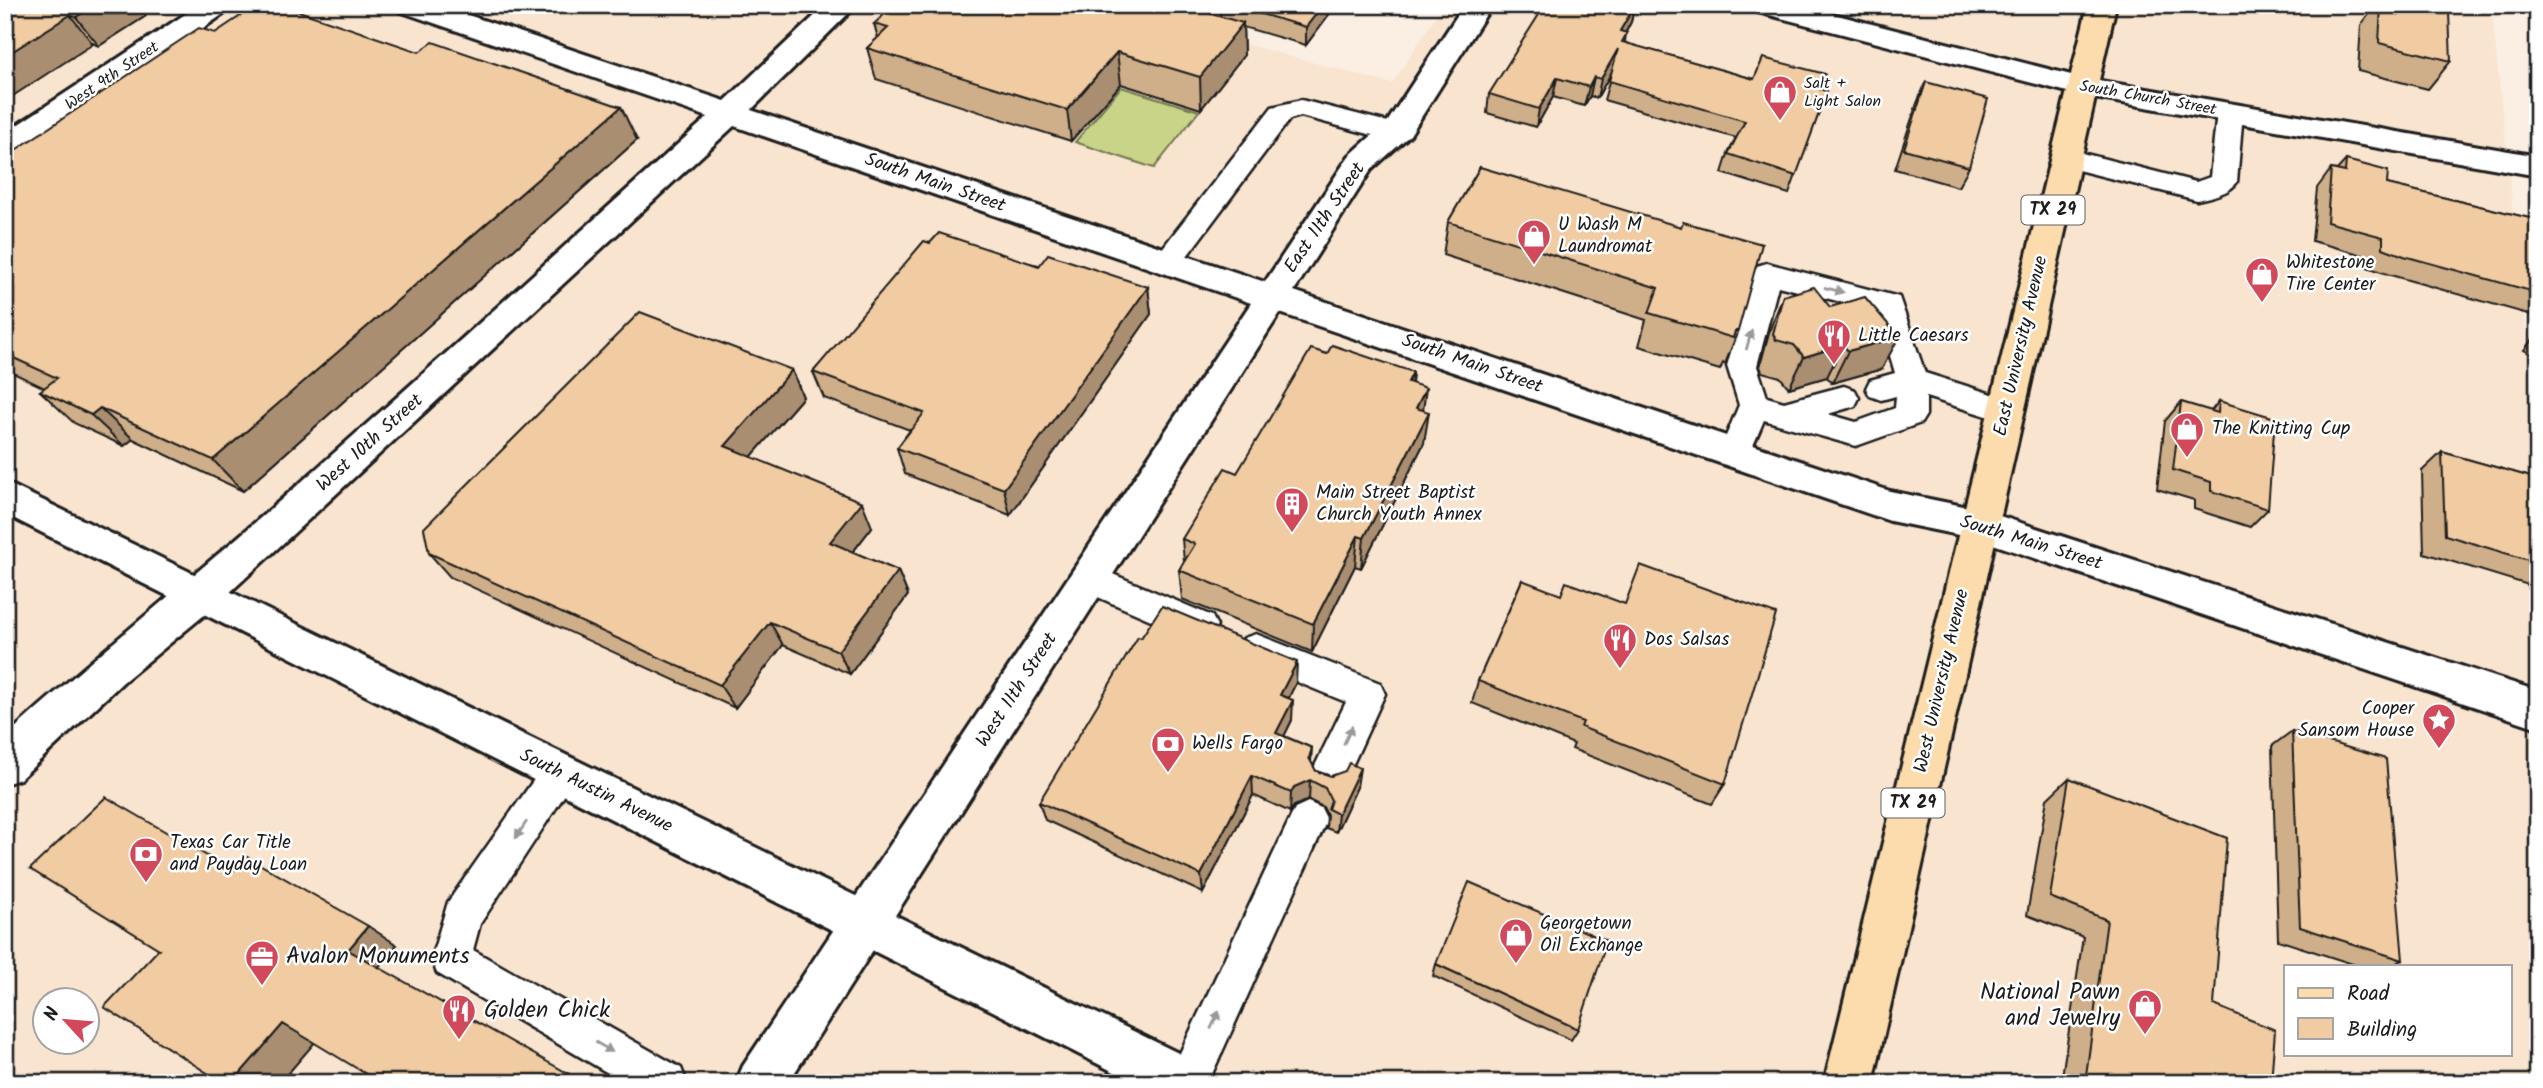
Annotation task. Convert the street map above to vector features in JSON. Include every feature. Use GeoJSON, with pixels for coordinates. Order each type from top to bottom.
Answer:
{"type":"FeatureCollection","features":[{"type":"Feature","properties":{"kind":"main road","name":"East University Avenue"},"geometry":{"type":"LineString","coordinates":[[1978,524],[2102,5]]}},
{"type":"Feature","properties":{"kind":"main road","name":"West University Avenue"},"geometry":{"type":"LineString","coordinates":[[1849,1083],[1978,524]]}},
{"type":"Feature","properties":{"kind":"street","name":"West 9th Street"},"geometry":{"type":"LineString","coordinates":[[5,148],[218,5]]}},
{"type":"Feature","properties":{"kind":"street","name":"South Main Street"},"geometry":{"type":"LineString","coordinates":[[409,5],[1890,506],[1978,524],[2538,710]]}},
{"type":"Feature","properties":{"kind":"street","name":"West 10th Street"},"geometry":{"type":"LineString","coordinates":[[5,765],[109,669],[200,596],[729,114],[843,5]]}},
{"type":"Feature","properties":{"kind":"street","name":"East 11th Street"},"geometry":{"type":"LineString","coordinates":[[1272,297],[1360,163],[1395,132],[1478,5]]}},
{"type":"Feature","properties":{"kind":"street","name":"South Church Street"},"geometry":{"type":"LineString","coordinates":[[1764,5],[2083,87],[2538,166]]}},
{"type":"Feature","properties":{"kind":"street","name":"West 11th Street"},"geometry":{"type":"LineString","coordinates":[[760,1083],[1272,297]]}},
{"type":"Feature","properties":{"kind":"street","name":"South Austin Avenue"},"geometry":{"type":"LineString","coordinates":[[5,497],[1187,1083]]}},
{"type":"Feature","properties":{"kind":"lane"},"geometry":{"type":"LineString","coordinates":[[1168,261],[1281,113],[1301,108],[1395,132]]}},
{"type":"Feature","properties":{"kind":"lane"},"geometry":{"type":"LineString","coordinates":[[2066,158],[2197,191],[2223,182],[2230,112]]}},
{"type":"Feature","properties":{"kind":"lane"},"geometry":{"type":"LineString","coordinates":[[1735,453],[1754,405],[1742,366],[1768,273],[1889,304],[1912,381],[1910,415],[1856,434],[1754,405]]}},
{"type":"Feature","properties":{"kind":"lane"},"geometry":{"type":"LineString","coordinates":[[1881,388],[1912,381],[2006,410]]}},
{"type":"Feature","properties":{"kind":"lane"},"geometry":{"type":"LineString","coordinates":[[1785,413],[1844,398]]}},
{"type":"Feature","properties":{"kind":"lane"},"geometry":{"type":"LineString","coordinates":[[1090,578],[1367,694],[1329,775]]}},
{"type":"Feature","properties":{"kind":"lane"},"geometry":{"type":"LineString","coordinates":[[560,774],[462,916],[452,959],[666,1083]]}},
{"type":"Feature","properties":{"kind":"lane"},"geometry":{"type":"LineString","coordinates":[[1187,1083],[1308,820]]}},
{"type":"Feature","properties":{"kind":"shaded area"},"geometry":{"type":"Polygon","coordinates":[[[5,5],[1101,5],[1392,84],[1443,5],[2491,5],[2538,452],[2538,1083],[5,1083],[5,5]]]}},
{"type":"Feature","properties":{"kind":"green space"},"geometry":{"type":"Polygon","coordinates":[[[1121,87],[1199,111],[1154,168],[1075,142],[1121,87]]]}},
{"type":"Feature","properties":{"kind":"building"},"geometry":{"type":"Polygon","coordinates":[[[5,5],[95,5],[76,17],[70,15],[5,56],[5,5]]]}},
{"type":"Feature","properties":{"kind":"building"},"geometry":{"type":"Polygon","coordinates":[[[257,5],[281,5],[419,52],[433,42],[621,107],[213,460],[100,408],[91,415],[40,391],[57,378],[5,354],[5,157],[199,28],[215,33],[257,5]]]}},
{"type":"Feature","properties":{"kind":"building"},"geometry":{"type":"Polygon","coordinates":[[[894,5],[1181,5],[1243,23],[1200,77],[1117,52],[1067,110],[867,48],[888,28],[874,24],[894,5]]]}},
{"type":"Feature","properties":{"kind":"building"},"geometry":{"type":"Polygon","coordinates":[[[1230,5],[1323,5],[1306,27],[1230,5]]]}},
{"type":"Feature","properties":{"kind":"building"},"geometry":{"type":"Polygon","coordinates":[[[1545,5],[1635,5],[1620,31],[1627,33],[1622,42],[1754,79],[1763,58],[1825,74],[1819,89],[1827,91],[1796,176],[1728,154],[1745,121],[1609,81],[1618,49],[1601,79],[1594,77],[1589,87],[1557,78],[1539,109],[1489,94],[1545,5]]]}},
{"type":"Feature","properties":{"kind":"building"},"geometry":{"type":"Polygon","coordinates":[[[2381,5],[2417,5],[2449,13],[2451,61],[2379,43],[2381,5]]]}},
{"type":"Feature","properties":{"kind":"building"},"geometry":{"type":"Polygon","coordinates":[[[1926,82],[1988,99],[1969,167],[1904,149],[1926,82]]]}},
{"type":"Feature","properties":{"kind":"building"},"geometry":{"type":"Polygon","coordinates":[[[2346,160],[2388,171],[2387,184],[2538,220],[2538,293],[2404,256],[2383,248],[2383,237],[2327,222],[2331,169],[2345,172],[2346,160]]]}},
{"type":"Feature","properties":{"kind":"building"},"geometry":{"type":"Polygon","coordinates":[[[1480,167],[1681,227],[1683,222],[1762,244],[1738,331],[1735,331],[1733,338],[1649,313],[1658,288],[1448,222],[1480,167]]]}},
{"type":"Feature","properties":{"kind":"building"},"geometry":{"type":"Polygon","coordinates":[[[939,233],[1039,266],[1048,254],[1148,287],[1004,489],[897,448],[924,413],[813,372],[924,241],[930,243],[939,233]]]}},
{"type":"Feature","properties":{"kind":"building"},"geometry":{"type":"Polygon","coordinates":[[[1814,287],[1830,307],[1865,297],[1899,337],[1848,351],[1843,345],[1804,357],[1794,345],[1776,340],[1773,334],[1783,296],[1814,287]]]}},
{"type":"Feature","properties":{"kind":"building"},"geometry":{"type":"Polygon","coordinates":[[[640,312],[792,370],[725,446],[862,502],[830,542],[898,571],[838,651],[770,622],[720,685],[429,553],[424,528],[640,312]]]}},
{"type":"Feature","properties":{"kind":"building","name":"Main Street Baptist Church Youth Annex"},"geometry":{"type":"Polygon","coordinates":[[[1332,345],[1413,372],[1408,382],[1426,388],[1416,408],[1429,412],[1364,538],[1358,536],[1313,624],[1179,570],[1195,544],[1182,539],[1225,468],[1237,473],[1311,349],[1327,354],[1332,345]]]}},
{"type":"Feature","properties":{"kind":"building"},"geometry":{"type":"Polygon","coordinates":[[[2219,401],[2275,418],[2268,509],[2211,491],[2211,482],[2173,470],[2181,402],[2218,413],[2219,401]]]}},
{"type":"Feature","properties":{"kind":"building"},"geometry":{"type":"Polygon","coordinates":[[[2442,452],[2538,479],[2538,563],[2445,535],[2442,452]]]}},
{"type":"Feature","properties":{"kind":"building","name":"Dos Salsas"},"geometry":{"type":"Polygon","coordinates":[[[1640,565],[1776,614],[1725,784],[1581,727],[1583,722],[1478,681],[1522,580],[1561,595],[1566,582],[1625,604],[1640,565]]]}},
{"type":"Feature","properties":{"kind":"building","name":"Wells Fargo"},"geometry":{"type":"Polygon","coordinates":[[[1162,606],[1297,662],[1280,695],[1293,700],[1276,733],[1312,748],[1309,758],[1316,771],[1331,776],[1345,771],[1349,763],[1360,768],[1338,814],[1328,809],[1331,800],[1325,788],[1310,780],[1294,787],[1291,793],[1252,776],[1201,875],[1039,802],[1138,637],[1141,638],[1162,606]]]}},
{"type":"Feature","properties":{"kind":"building"},"geometry":{"type":"Polygon","coordinates":[[[2292,731],[2386,759],[2403,960],[2300,927],[2292,731]]]}},
{"type":"Feature","properties":{"kind":"building"},"geometry":{"type":"Polygon","coordinates":[[[2069,778],[2227,838],[2214,1005],[2275,1030],[2271,1083],[2085,1083],[2107,920],[2050,897],[2069,778]]]}},
{"type":"Feature","properties":{"kind":"building"},"geometry":{"type":"Polygon","coordinates":[[[106,797],[233,871],[247,857],[368,926],[348,950],[569,1074],[562,1083],[381,1083],[283,1024],[232,1083],[223,1083],[104,1007],[159,949],[30,869],[106,797]]]}},
{"type":"Feature","properties":{"kind":"building","name":"Georgetown Oil Exchange"},"geometry":{"type":"Polygon","coordinates":[[[1469,882],[1607,941],[1578,1029],[1436,964],[1469,882]]]}},
{"type":"Feature","properties":{"kind":"place","name":"Salt + Light Salon"},"geometry":{"type":"Point","coordinates":[1780,122]}},
{"type":"Feature","properties":{"kind":"place","name":"U Wash M Laundromat"},"geometry":{"type":"Point","coordinates":[1534,266]}},
{"type":"Feature","properties":{"kind":"place","name":"Whitestone Tire Center"},"geometry":{"type":"Point","coordinates":[2262,304]}},
{"type":"Feature","properties":{"kind":"place","name":"Little Caesars"},"geometry":{"type":"Point","coordinates":[1834,366]}},
{"type":"Feature","properties":{"kind":"place","name":"The Knitting Cup"},"geometry":{"type":"Point","coordinates":[2187,459]}},
{"type":"Feature","properties":{"kind":"place","name":"Main Street Baptist Church Youth Annex"},"geometry":{"type":"Point","coordinates":[1292,534]}},
{"type":"Feature","properties":{"kind":"place","name":"Dos Salsas"},"geometry":{"type":"Point","coordinates":[1620,670]}},
{"type":"Feature","properties":{"kind":"place","name":"Cooper Sansom House"},"geometry":{"type":"Point","coordinates":[2439,750]}},
{"type":"Feature","properties":{"kind":"place","name":"Wells Fargo"},"geometry":{"type":"Point","coordinates":[1168,774]}},
{"type":"Feature","properties":{"kind":"place","name":"Texas Car Title and Payday Loan"},"geometry":{"type":"Point","coordinates":[146,884]}},
{"type":"Feature","properties":{"kind":"place","name":"Georgetown Oil Exchange"},"geometry":{"type":"Point","coordinates":[1516,965]}},
{"type":"Feature","properties":{"kind":"place","name":"Avalon Monuments"},"geometry":{"type":"Point","coordinates":[262,987]}},
{"type":"Feature","properties":{"kind":"place","name":"National Pawn and Jewelry"},"geometry":{"type":"Point","coordinates":[2145,1036]}},
{"type":"Feature","properties":{"kind":"place","name":"Golden Chick"},"geometry":{"type":"Point","coordinates":[459,1041]}}]}
